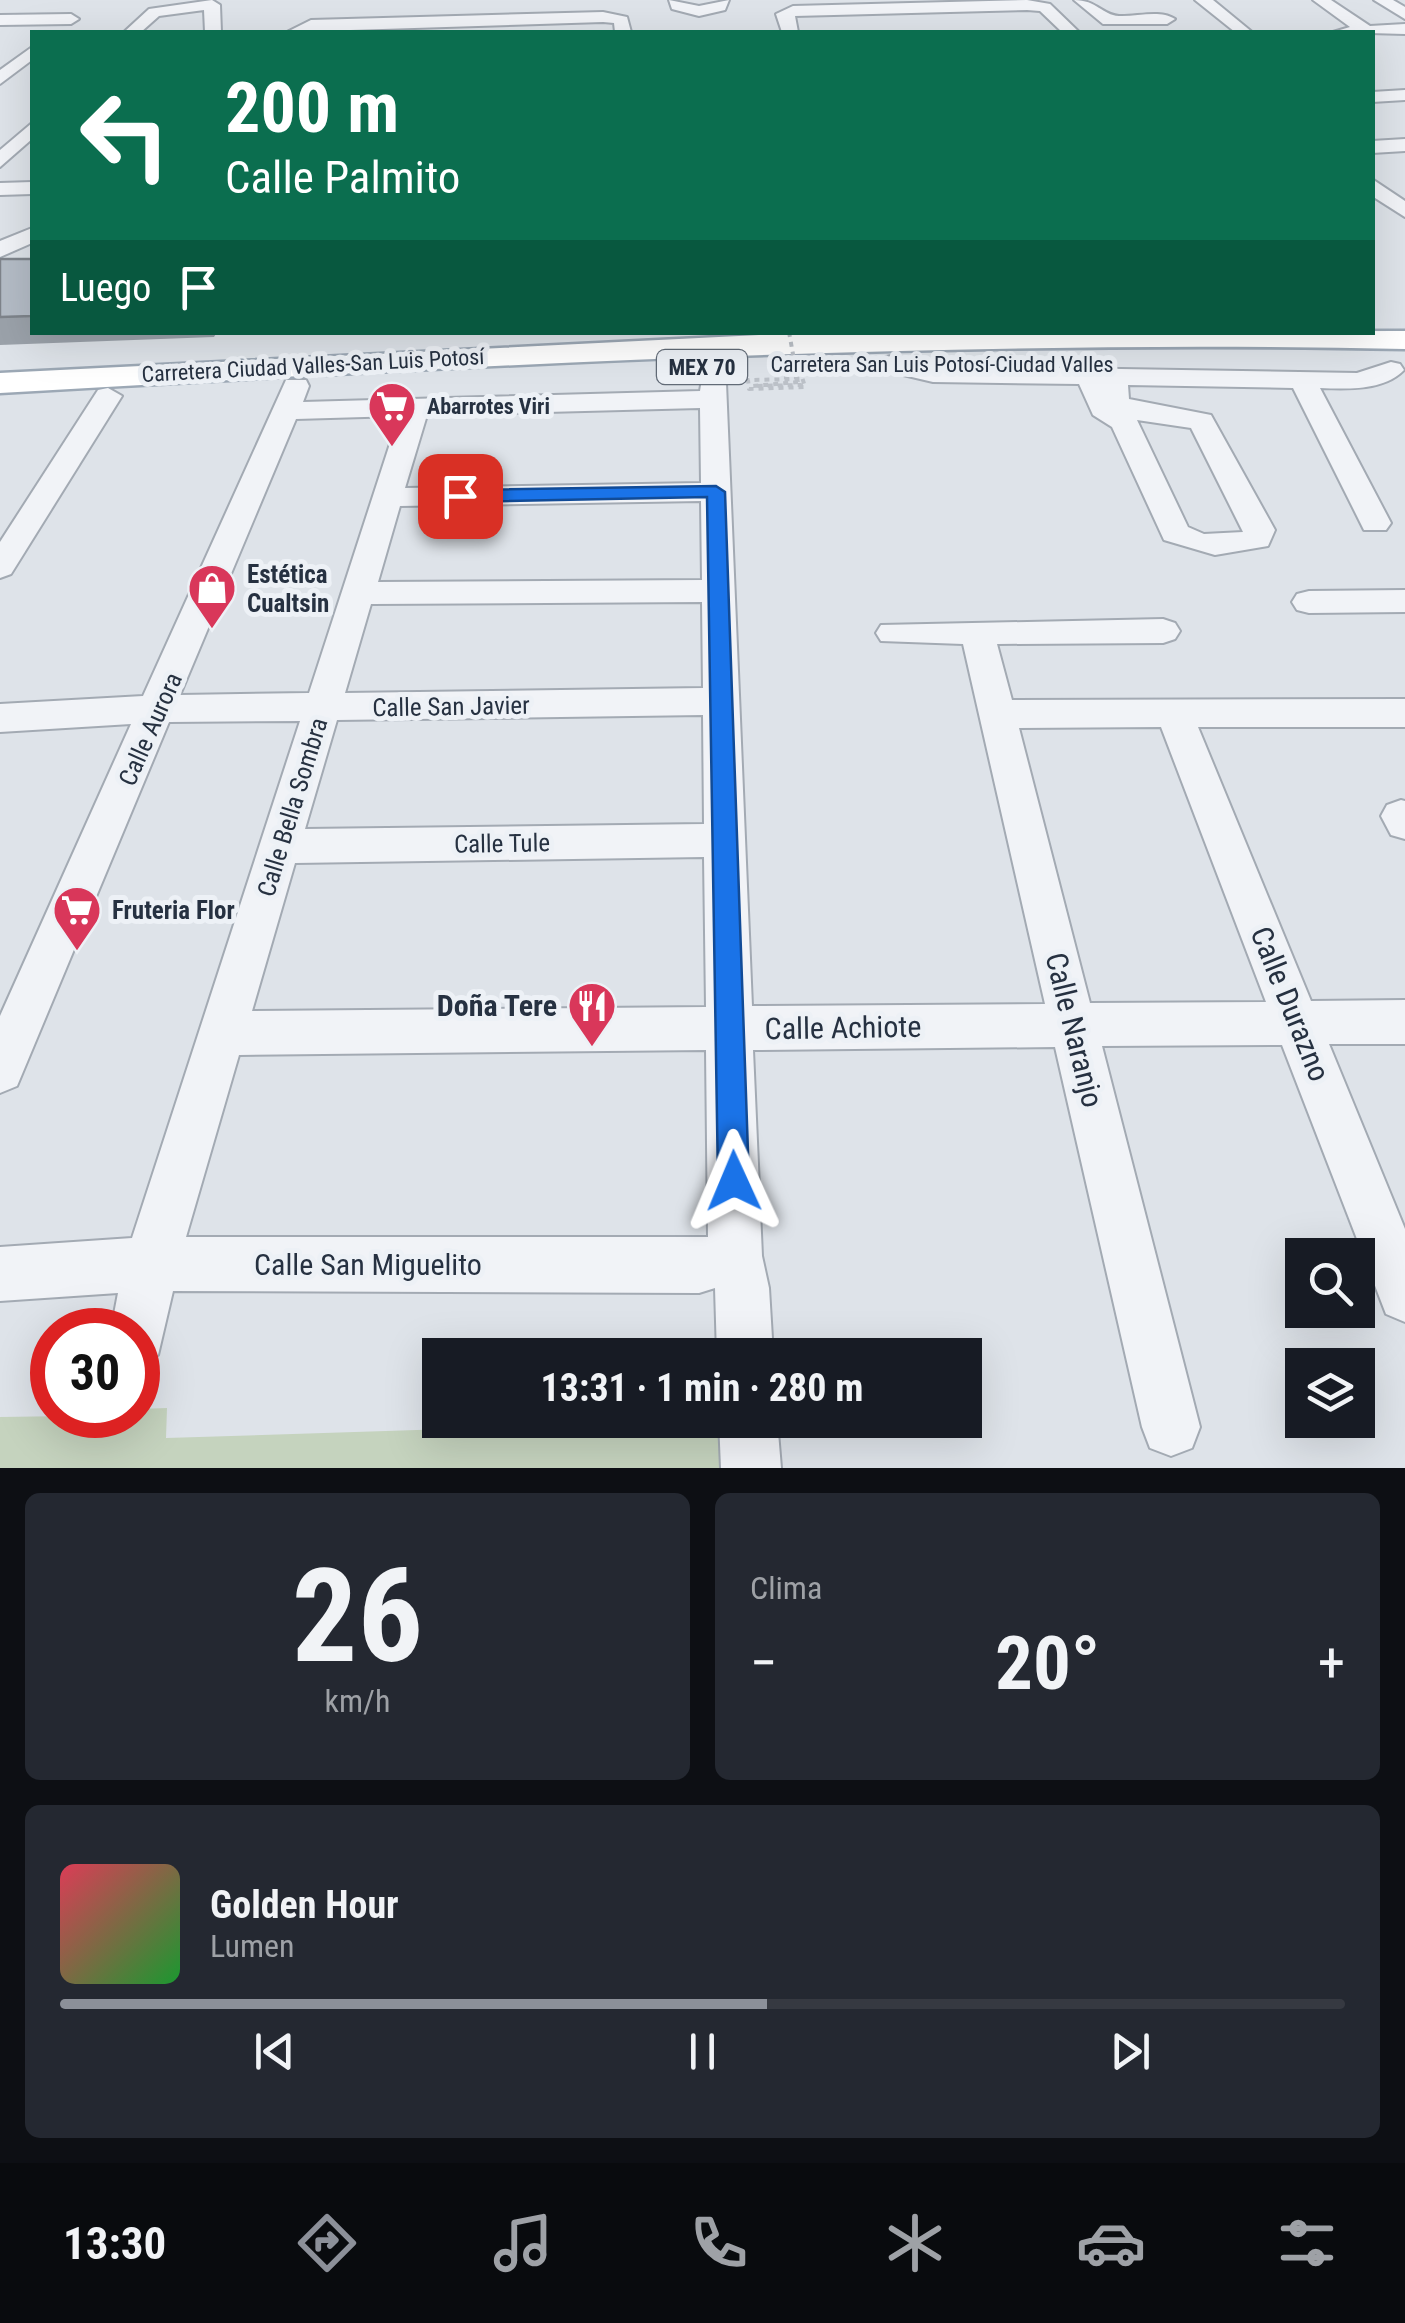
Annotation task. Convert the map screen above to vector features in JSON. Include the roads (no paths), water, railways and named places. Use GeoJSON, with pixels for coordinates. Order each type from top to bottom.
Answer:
{"type":"FeatureCollection","features":[{"type":"Feature","properties":{"kind":"main road","name":"Carretera Ciudad Valles-San Luis Potosí"},"geometry":{"type":"LineString","coordinates":[[0,383],[729,360],[839,335]]}},
{"type":"Feature","properties":{"kind":"main road","name":"Carretera Ciudad Valles-San Luis Potosí"},"geometry":{"type":"LineString","coordinates":[[1248,335],[1405,340]]}},
{"type":"Feature","properties":{"kind":"main road","name":"Carretera San Luis Potosí-Ciudad Valles"},"geometry":{"type":"LineString","coordinates":[[0,402],[108,396],[292,398],[729,360],[790,373],[892,364],[1400,367]]}},
{"type":"Feature","properties":{"kind":"street"},"geometry":{"type":"LineString","coordinates":[[1082,0],[1109,21],[1167,20]]}},
{"type":"Feature","properties":{"kind":"street"},"geometry":{"type":"LineString","coordinates":[[1142,0],[1179,30]]}},
{"type":"Feature","properties":{"kind":"street"},"geometry":{"type":"LineString","coordinates":[[1203,0],[1241,30]]}},
{"type":"Feature","properties":{"kind":"street"},"geometry":{"type":"LineString","coordinates":[[1320,0],[1365,30]]}},
{"type":"Feature","properties":{"kind":"street"},"geometry":{"type":"LineString","coordinates":[[1383,1],[1405,0]]}},
{"type":"Feature","properties":{"kind":"street"},"geometry":{"type":"LineString","coordinates":[[1383,1],[1405,14]]}},
{"type":"Feature","properties":{"kind":"street"},"geometry":{"type":"LineString","coordinates":[[0,5],[30,2]]}},
{"type":"Feature","properties":{"kind":"street"},"geometry":{"type":"LineString","coordinates":[[134,30],[154,12],[212,4],[214,30]]}},
{"type":"Feature","properties":{"kind":"street"},"geometry":{"type":"LineString","coordinates":[[693,30],[684,5],[719,10]]}},
{"type":"Feature","properties":{"kind":"street"},"geometry":{"type":"LineString","coordinates":[[790,30],[786,12],[1038,6],[1046,7],[1068,30]]}},
{"type":"Feature","properties":{"kind":"street"},"geometry":{"type":"LineString","coordinates":[[918,8],[932,30]]}},
{"type":"Feature","properties":{"kind":"street"},"geometry":{"type":"LineString","coordinates":[[0,20],[77,15],[58,30]]}},
{"type":"Feature","properties":{"kind":"street"},"geometry":{"type":"LineString","coordinates":[[297,30],[471,26],[608,17],[620,20],[622,30]]}},
{"type":"Feature","properties":{"kind":"street"},"geometry":{"type":"LineString","coordinates":[[1046,28],[1068,30]]}},
{"type":"Feature","properties":{"kind":"street"},"geometry":{"type":"LineString","coordinates":[[1375,32],[1405,29]]}},
{"type":"Feature","properties":{"kind":"street"},"geometry":{"type":"LineString","coordinates":[[1375,37],[1398,53]]}},
{"type":"Feature","properties":{"kind":"street"},"geometry":{"type":"LineString","coordinates":[[4,72],[27,46]]}},
{"type":"Feature","properties":{"kind":"street"},"geometry":{"type":"LineString","coordinates":[[1375,97],[1405,95]]}},
{"type":"Feature","properties":{"kind":"street"},"geometry":{"type":"LineString","coordinates":[[5,156],[30,132]]}},
{"type":"Feature","properties":{"kind":"street"},"geometry":{"type":"LineString","coordinates":[[1375,147],[1405,145]]}},
{"type":"Feature","properties":{"kind":"street"},"geometry":{"type":"LineString","coordinates":[[5,156],[30,150]]}},
{"type":"Feature","properties":{"kind":"street"},"geometry":{"type":"LineString","coordinates":[[1375,187],[1405,211]]}},
{"type":"Feature","properties":{"kind":"street"},"geometry":{"type":"LineString","coordinates":[[0,188],[30,188]]}},
{"type":"Feature","properties":{"kind":"street"},"geometry":{"type":"LineString","coordinates":[[0,250],[30,236]]}},
{"type":"Feature","properties":{"kind":"street"},"geometry":{"type":"LineString","coordinates":[[292,398],[415,408],[729,360],[716,492],[735,1256],[743,1338]]}},
{"type":"Feature","properties":{"kind":"street"},"geometry":{"type":"LineString","coordinates":[[892,364],[933,374],[1359,381],[1400,367]]}},
{"type":"Feature","properties":{"kind":"street"},"geometry":{"type":"LineString","coordinates":[[1089,375],[1103,408],[1124,422],[1176,533],[1206,544],[1239,544],[1257,539],[1259,530],[1202,421],[1142,413],[1116,404],[1114,384],[1119,376]]}},
{"type":"Feature","properties":{"kind":"street"},"geometry":{"type":"LineString","coordinates":[[1302,379],[1375,523]]}},
{"type":"Feature","properties":{"kind":"street"},"geometry":{"type":"LineString","coordinates":[[0,566],[108,396]]}},
{"type":"Feature","properties":{"kind":"street","name":"Calle Aurora"},"geometry":{"type":"LineString","coordinates":[[0,1070],[292,398]]}},
{"type":"Feature","properties":{"kind":"street","name":"Calle Bella Sombra"},"geometry":{"type":"LineString","coordinates":[[143,1308],[150,1264],[415,408]]}},
{"type":"Feature","properties":{"kind":"street"},"geometry":{"type":"LineString","coordinates":[[388,497],[716,492]]}},
{"type":"Feature","properties":{"kind":"street"},"geometry":{"type":"LineString","coordinates":[[358,592],[719,591]]}},
{"type":"Feature","properties":{"kind":"street"},"geometry":{"type":"LineString","coordinates":[[1309,602],[1405,601]]}},
{"type":"Feature","properties":{"kind":"street"},"geometry":{"type":"LineString","coordinates":[[893,633],[1163,631]]}},
{"type":"Feature","properties":{"kind":"street","name":"Calle Naranjo"},"geometry":{"type":"LineString","coordinates":[[976,632],[1171,1427]]}},
{"type":"Feature","properties":{"kind":"street","name":"Calle San Javier"},"geometry":{"type":"LineString","coordinates":[[0,718],[159,708],[722,701]]}},
{"type":"Feature","properties":{"kind":"street"},"geometry":{"type":"LineString","coordinates":[[997,714],[1405,713]]}},
{"type":"Feature","properties":{"kind":"street","name":"Calle Durazno"},"geometry":{"type":"LineString","coordinates":[[1174,714],[1405,1294]]}},
{"type":"Feature","properties":{"kind":"street","name":"Calle Tule"},"geometry":{"type":"LineString","coordinates":[[280,846],[725,840]]}},
{"type":"Feature","properties":{"kind":"street","name":"Calle Achiote"},"geometry":{"type":"LineString","coordinates":[[222,1034],[1405,1022]]}},
{"type":"Feature","properties":{"kind":"street","name":"Calle San Miguelito"},"geometry":{"type":"LineString","coordinates":[[0,1274],[150,1264],[699,1266],[735,1256]]}},
{"type":"Feature","properties":{"kind":"street"},"geometry":{"type":"LineString","coordinates":[[749,1438],[751,1468]]}},
{"type":"Feature","properties":{"kind":"place","name":"Abarrotes Viri"},"geometry":{"type":"Point","coordinates":[392,448]}},
{"type":"Feature","properties":{"kind":"place","name":"Estética Cualtsin"},"geometry":{"type":"Point","coordinates":[212,630]}},
{"type":"Feature","properties":{"kind":"place","name":"Fruteria Flor"},"geometry":{"type":"Point","coordinates":[77,952]}},
{"type":"Feature","properties":{"kind":"place","name":"Doña Tere"},"geometry":{"type":"Point","coordinates":[592,1048]}}]}
